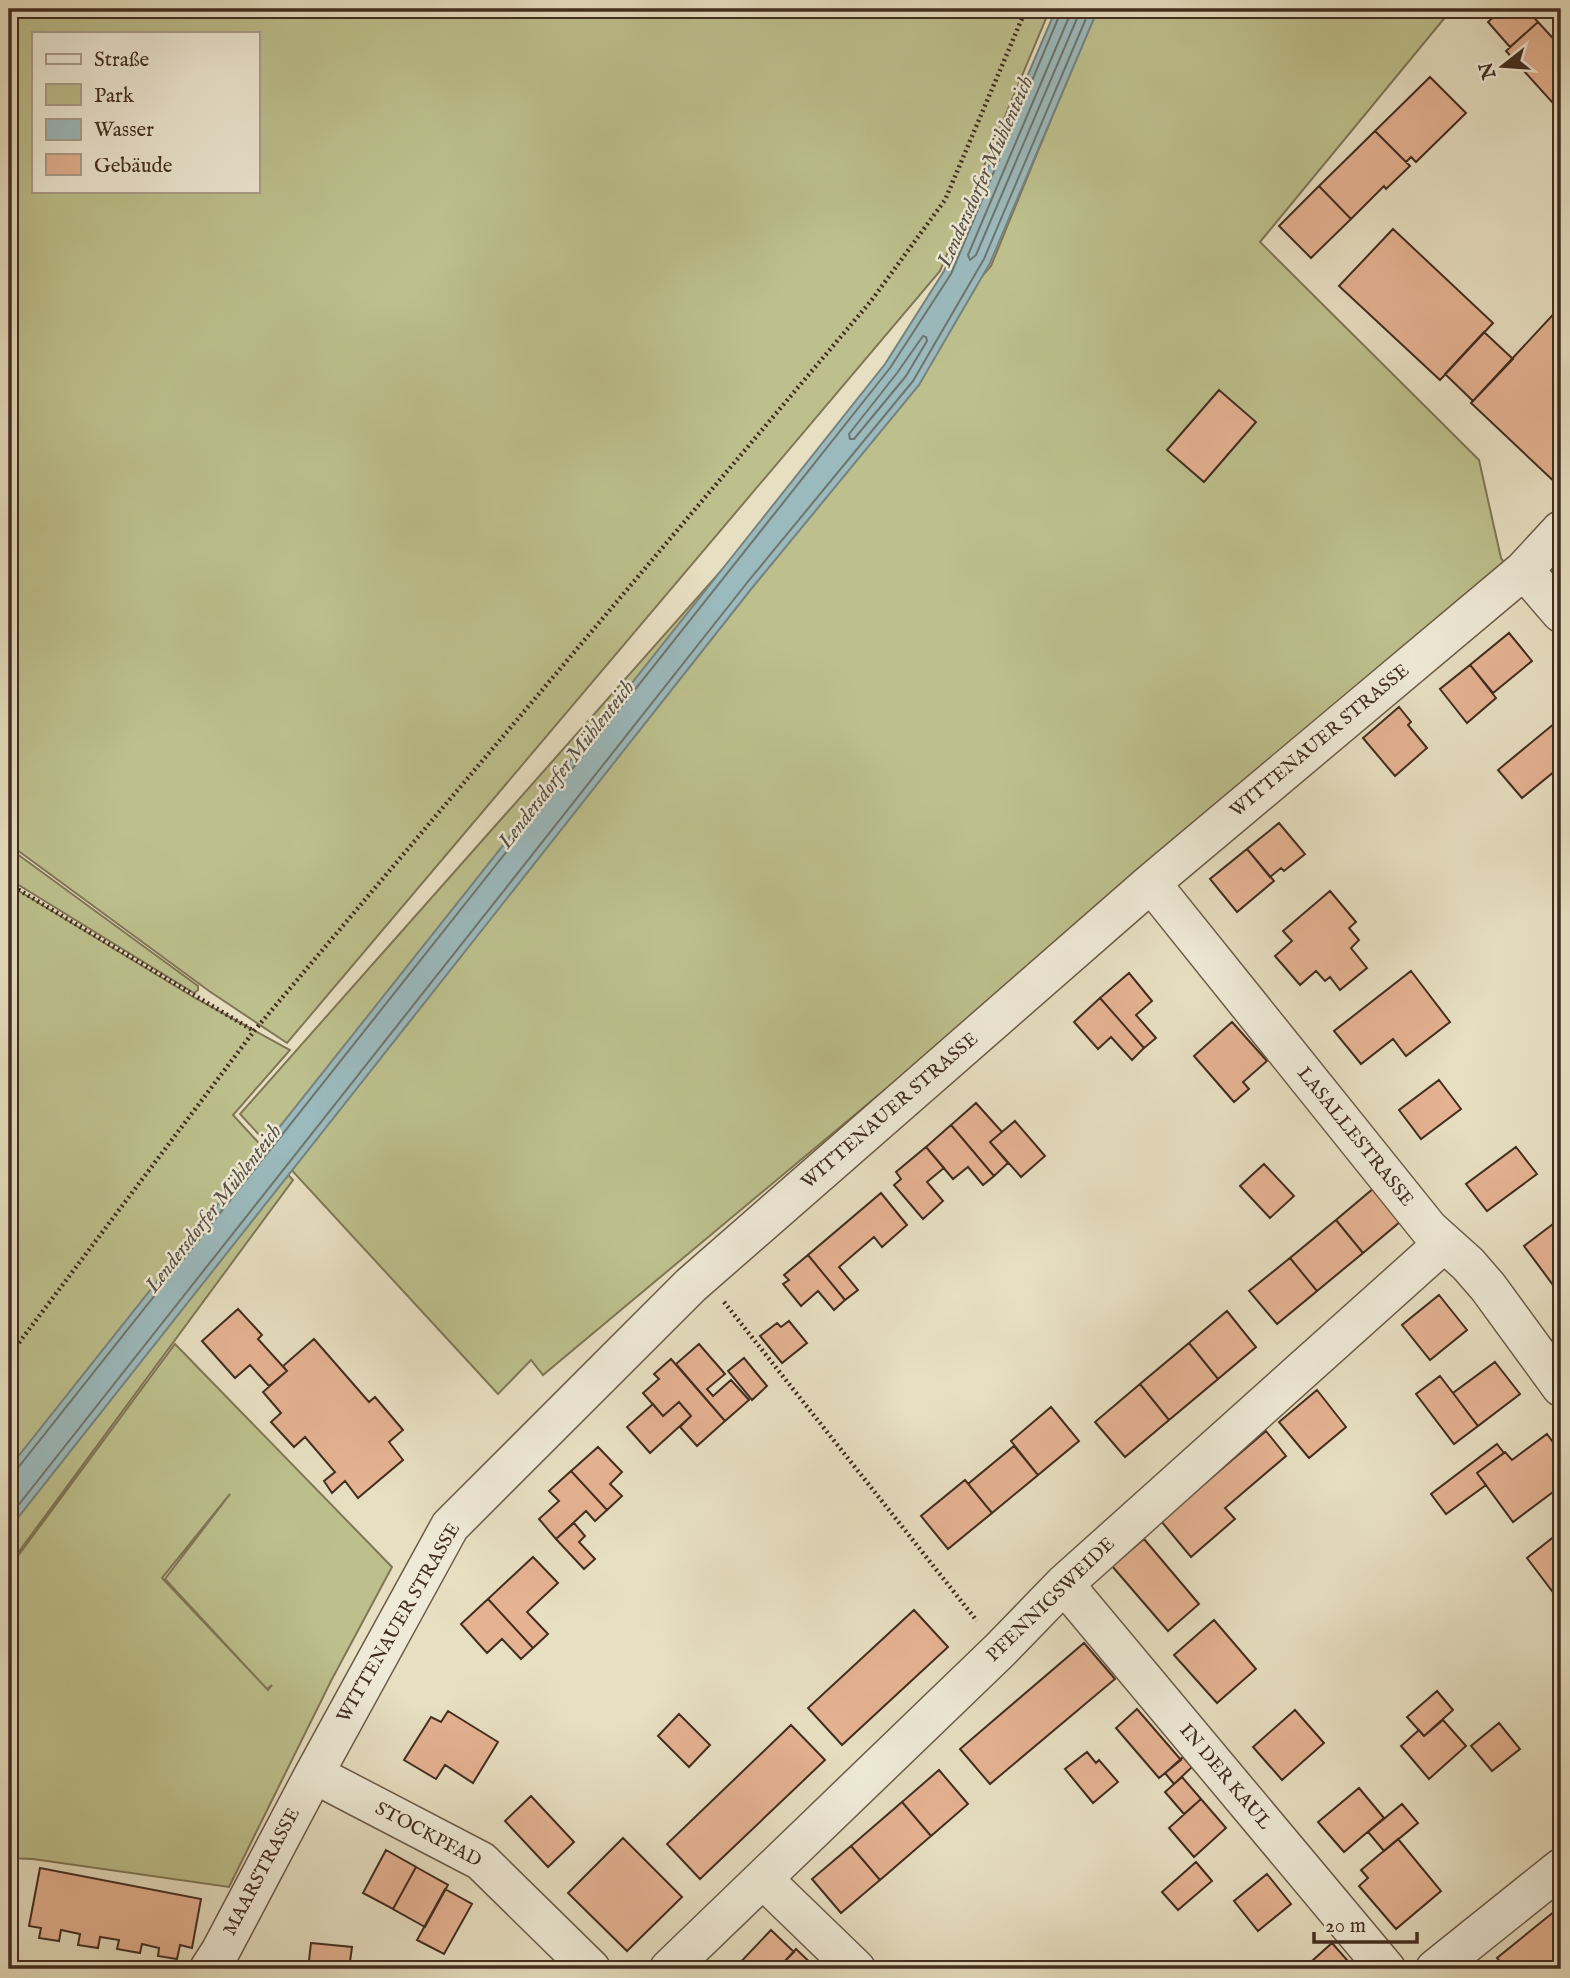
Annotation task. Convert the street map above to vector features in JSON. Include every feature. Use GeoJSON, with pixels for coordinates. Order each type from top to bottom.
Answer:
{"type":"FeatureCollection","features":[{"type":"Feature","properties":{"kind":"street","name":"WITTENAUER STRASSE"},"geometry":{"type":"LineString","coordinates":[[314,1774],[450,1526],[691,1285],[1151,883],[1524,570],[1561,530]]}},
{"type":"Feature","properties":{"kind":"street"},"geometry":{"type":"LineString","coordinates":[[1524,570],[1561,613]]}},
{"type":"Feature","properties":{"kind":"street","name":"LASALLESTRASSE"},"geometry":{"type":"LineString","coordinates":[[1151,883],[1429,1229],[1468,1264],[1488,1287],[1561,1387]]}},
{"type":"Feature","properties":{"kind":"street","name":"PFENNIGSWEIDE"},"geometry":{"type":"LineString","coordinates":[[669,1969],[1000,1650],[1064,1584],[1444,1243]]}},
{"type":"Feature","properties":{"kind":"street","name":"IN DER KAUL"},"geometry":{"type":"LineString","coordinates":[[1064,1584],[1386,1969]]}},
{"type":"Feature","properties":{"kind":"street","name":"MAARSTRASSE"},"geometry":{"type":"LineString","coordinates":[[209,1969],[314,1774]]}},
{"type":"Feature","properties":{"kind":"street","name":"STOCKPFAD"},"geometry":{"type":"LineString","coordinates":[[314,1774],[481,1861],[591,1969]]}},
{"type":"Feature","properties":{"kind":"street"},"geometry":{"type":"LineString","coordinates":[[1434,1969],[1561,1868]]}},
{"type":"Feature","properties":{"kind":"street"},"geometry":{"type":"LineString","coordinates":[[764,1880],[856,1969]]}},
{"type":"Feature","properties":{"kind":"path"},"geometry":{"type":"LineString","coordinates":[[9,1356],[254,1031],[871,301],[945,200],[1027,9]]}},
{"type":"Feature","properties":{"kind":"path"},"geometry":{"type":"LineString","coordinates":[[9,884],[254,1031]]}},
{"type":"Feature","properties":{"kind":"path"},"geometry":{"type":"LineString","coordinates":[[691,1285],[701,1284],[716,1292],[1000,1650]]}},
{"type":"Feature","properties":{"kind":"green space"},"geometry":{"type":"Polygon","coordinates":[[[9,9],[1050,9],[940,271],[287,1043],[209,991],[9,844],[9,9]]]}},
{"type":"Feature","properties":{"kind":"green space"},"geometry":{"type":"Polygon","coordinates":[[[1096,9],[1452,9],[1260,242],[1479,460],[1501,558],[1511,572],[1136,880],[543,1375],[531,1360],[498,1394],[240,1114],[991,266],[1096,9]]]}},
{"type":"Feature","properties":{"kind":"green space"},"geometry":{"type":"Polygon","coordinates":[[[9,848],[198,986],[198,990],[194,993],[9,879],[9,848]]]}},
{"type":"Feature","properties":{"kind":"green space"},"geometry":{"type":"Polygon","coordinates":[[[9,885],[195,998],[290,1050],[233,1115],[293,1180],[9,1565],[9,885]]]}},
{"type":"Feature","properties":{"kind":"green space"},"geometry":{"type":"Polygon","coordinates":[[[175,1344],[392,1567],[331,1681],[229,1887],[33,1859],[9,1858],[9,1568],[175,1344]],[[230,1494],[162,1578],[264,1686],[165,1579],[230,1494]]]}},
{"type":"Feature","properties":{"kind":"water","name":"Lendersdorfer Mühlenteich"},"geometry":{"type":"Polygon","coordinates":[[[1056,9],[1098,9],[990,263],[919,385],[752,588],[9,1529],[9,1468],[885,364],[944,271],[1056,9]]]}},
{"type":"Feature","properties":{"kind":"building"},"geometry":{"type":"Polygon","coordinates":[[[1502,9],[1526,9],[1538,22],[1510,47],[1488,22],[1502,9]]]}},
{"type":"Feature","properties":{"kind":"building"},"geometry":{"type":"Polygon","coordinates":[[[1538,22],[1561,47],[1561,112],[1506,51],[1538,22]]]}},
{"type":"Feature","properties":{"kind":"building"},"geometry":{"type":"Polygon","coordinates":[[[1430,77],[1466,113],[1416,162],[1411,157],[1406,162],[1375,131],[1430,77]]]}},
{"type":"Feature","properties":{"kind":"building"},"geometry":{"type":"Polygon","coordinates":[[[1375,131],[1410,166],[1386,189],[1384,186],[1351,219],[1319,186],[1375,131]]]}},
{"type":"Feature","properties":{"kind":"building"},"geometry":{"type":"Polygon","coordinates":[[[1319,186],[1351,219],[1311,258],[1279,226],[1319,186]]]}},
{"type":"Feature","properties":{"kind":"building"},"geometry":{"type":"Polygon","coordinates":[[[1393,229],[1493,323],[1440,380],[1339,286],[1393,229]]]}},
{"type":"Feature","properties":{"kind":"building"},"geometry":{"type":"Polygon","coordinates":[[[1561,306],[1561,488],[1471,403],[1561,306]]]}},
{"type":"Feature","properties":{"kind":"building"},"geometry":{"type":"Polygon","coordinates":[[[1484,332],[1513,359],[1473,401],[1445,374],[1484,332]]]}},
{"type":"Feature","properties":{"kind":"building"},"geometry":{"type":"Polygon","coordinates":[[[1219,390],[1256,422],[1204,482],[1167,450],[1219,390]]]}},
{"type":"Feature","properties":{"kind":"building"},"geometry":{"type":"Polygon","coordinates":[[[1509,633],[1532,661],[1493,693],[1470,665],[1509,633]]]}},
{"type":"Feature","properties":{"kind":"building"},"geometry":{"type":"Polygon","coordinates":[[[1470,665],[1496,698],[1467,723],[1440,689],[1470,665]]]}},
{"type":"Feature","properties":{"kind":"building"},"geometry":{"type":"Polygon","coordinates":[[[1399,707],[1411,722],[1408,725],[1427,748],[1395,776],[1363,738],[1399,707]]]}},
{"type":"Feature","properties":{"kind":"building"},"geometry":{"type":"Polygon","coordinates":[[[1561,718],[1561,766],[1522,798],[1498,770],[1561,718]]]}},
{"type":"Feature","properties":{"kind":"building"},"geometry":{"type":"Polygon","coordinates":[[[1279,823],[1305,854],[1284,871],[1281,868],[1270,877],[1247,849],[1279,823]]]}},
{"type":"Feature","properties":{"kind":"building"},"geometry":{"type":"Polygon","coordinates":[[[1247,849],[1274,881],[1237,912],[1210,879],[1247,849]]]}},
{"type":"Feature","properties":{"kind":"building"},"geometry":{"type":"Polygon","coordinates":[[[1330,891],[1356,922],[1349,928],[1359,940],[1351,948],[1367,968],[1340,990],[1330,977],[1325,981],[1316,971],[1300,985],[1275,956],[1292,941],[1283,931],[1330,891]]]}},
{"type":"Feature","properties":{"kind":"building"},"geometry":{"type":"Polygon","coordinates":[[[1411,971],[1450,1022],[1406,1056],[1393,1039],[1361,1064],[1334,1031],[1411,971]]]}},
{"type":"Feature","properties":{"kind":"building"},"geometry":{"type":"Polygon","coordinates":[[[1129,973],[1152,1001],[1136,1015],[1156,1038],[1144,1048],[1100,998],[1129,973]]]}},
{"type":"Feature","properties":{"kind":"building"},"geometry":{"type":"Polygon","coordinates":[[[1100,998],[1144,1048],[1132,1060],[1111,1037],[1098,1049],[1074,1022],[1100,998]]]}},
{"type":"Feature","properties":{"kind":"building"},"geometry":{"type":"Polygon","coordinates":[[[1232,1022],[1267,1061],[1243,1082],[1249,1089],[1234,1102],[1194,1056],[1232,1022]]]}},
{"type":"Feature","properties":{"kind":"building"},"geometry":{"type":"Polygon","coordinates":[[[1439,1080],[1461,1109],[1421,1139],[1399,1110],[1439,1080]]]}},
{"type":"Feature","properties":{"kind":"building"},"geometry":{"type":"Polygon","coordinates":[[[976,1103],[1002,1132],[990,1142],[1008,1163],[994,1176],[951,1125],[976,1103]]]}},
{"type":"Feature","properties":{"kind":"building"},"geometry":{"type":"Polygon","coordinates":[[[1015,1121],[1045,1156],[1021,1177],[990,1142],[1015,1121]]]}},
{"type":"Feature","properties":{"kind":"building"},"geometry":{"type":"Polygon","coordinates":[[[951,1125],[994,1176],[983,1185],[968,1167],[953,1179],[926,1147],[951,1125]]]}},
{"type":"Feature","properties":{"kind":"building"},"geometry":{"type":"Polygon","coordinates":[[[926,1147],[944,1168],[927,1182],[943,1201],[923,1219],[894,1185],[901,1179],[896,1172],[926,1147]]]}},
{"type":"Feature","properties":{"kind":"building"},"geometry":{"type":"Polygon","coordinates":[[[1516,1147],[1537,1174],[1487,1211],[1466,1184],[1516,1147]]]}},
{"type":"Feature","properties":{"kind":"building"},"geometry":{"type":"Polygon","coordinates":[[[1264,1164],[1294,1196],[1270,1218],[1240,1186],[1264,1164]]]}},
{"type":"Feature","properties":{"kind":"building"},"geometry":{"type":"Polygon","coordinates":[[[1374,1188],[1401,1221],[1363,1253],[1336,1220],[1374,1188]]]}},
{"type":"Feature","properties":{"kind":"building"},"geometry":{"type":"Polygon","coordinates":[[[881,1193],[907,1225],[882,1247],[874,1237],[839,1267],[858,1290],[845,1300],[808,1255],[881,1193]]]}},
{"type":"Feature","properties":{"kind":"building"},"geometry":{"type":"Polygon","coordinates":[[[1561,1218],[1561,1279],[1553,1285],[1524,1246],[1561,1218]]]}},
{"type":"Feature","properties":{"kind":"building"},"geometry":{"type":"Polygon","coordinates":[[[1336,1220],[1363,1253],[1317,1291],[1290,1258],[1336,1220]]]}},
{"type":"Feature","properties":{"kind":"building"},"geometry":{"type":"Polygon","coordinates":[[[808,1255],[845,1300],[834,1310],[818,1291],[801,1306],[783,1284],[789,1280],[784,1275],[808,1255]]]}},
{"type":"Feature","properties":{"kind":"building"},"geometry":{"type":"Polygon","coordinates":[[[1290,1258],[1317,1291],[1277,1324],[1249,1291],[1290,1258]]]}},
{"type":"Feature","properties":{"kind":"building"},"geometry":{"type":"Polygon","coordinates":[[[1439,1295],[1467,1330],[1430,1360],[1402,1325],[1439,1295]]]}},
{"type":"Feature","properties":{"kind":"building"},"geometry":{"type":"Polygon","coordinates":[[[238,1309],[262,1335],[258,1339],[287,1371],[269,1386],[250,1365],[235,1378],[202,1341],[238,1309]]]}},
{"type":"Feature","properties":{"kind":"building"},"geometry":{"type":"Polygon","coordinates":[[[1227,1311],[1256,1347],[1218,1379],[1189,1343],[1227,1311]]]}},
{"type":"Feature","properties":{"kind":"building"},"geometry":{"type":"Polygon","coordinates":[[[789,1321],[807,1343],[782,1363],[760,1336],[777,1323],[781,1327],[789,1321]]]}},
{"type":"Feature","properties":{"kind":"building"},"geometry":{"type":"Polygon","coordinates":[[[314,1339],[369,1402],[375,1397],[403,1430],[389,1442],[403,1460],[358,1498],[345,1481],[332,1493],[324,1481],[335,1472],[305,1437],[294,1447],[271,1422],[281,1413],[263,1392],[287,1371],[283,1366],[314,1339]]]}},
{"type":"Feature","properties":{"kind":"building"},"geometry":{"type":"Polygon","coordinates":[[[1189,1343],[1218,1379],[1169,1420],[1140,1384],[1189,1343]]]}},
{"type":"Feature","properties":{"kind":"building"},"geometry":{"type":"Polygon","coordinates":[[[699,1344],[725,1374],[707,1389],[713,1396],[731,1380],[749,1400],[725,1421],[676,1364],[699,1344]]]}},
{"type":"Feature","properties":{"kind":"building"},"geometry":{"type":"Polygon","coordinates":[[[744,1358],[767,1386],[752,1400],[728,1371],[744,1358]]]}},
{"type":"Feature","properties":{"kind":"building"},"geometry":{"type":"Polygon","coordinates":[[[671,1359],[725,1421],[697,1446],[680,1427],[691,1416],[679,1402],[663,1416],[643,1393],[659,1379],[654,1374],[671,1359]]]}},
{"type":"Feature","properties":{"kind":"building"},"geometry":{"type":"Polygon","coordinates":[[[1495,1362],[1520,1394],[1478,1426],[1453,1393],[1495,1362]]]}},
{"type":"Feature","properties":{"kind":"building"},"geometry":{"type":"Polygon","coordinates":[[[1440,1376],[1478,1426],[1454,1444],[1416,1394],[1440,1376]]]}},
{"type":"Feature","properties":{"kind":"building"},"geometry":{"type":"Polygon","coordinates":[[[1140,1384],[1169,1420],[1125,1457],[1095,1422],[1140,1384]]]}},
{"type":"Feature","properties":{"kind":"building"},"geometry":{"type":"Polygon","coordinates":[[[1317,1390],[1346,1427],[1309,1458],[1279,1422],[1317,1390]]]}},
{"type":"Feature","properties":{"kind":"building"},"geometry":{"type":"Polygon","coordinates":[[[679,1402],[691,1416],[650,1453],[627,1427],[653,1404],[663,1416],[679,1402]]]}},
{"type":"Feature","properties":{"kind":"building"},"geometry":{"type":"Polygon","coordinates":[[[1051,1407],[1079,1441],[1038,1475],[1011,1441],[1051,1407]]]}},
{"type":"Feature","properties":{"kind":"building"},"geometry":{"type":"Polygon","coordinates":[[[1266,1431],[1286,1456],[1225,1508],[1235,1519],[1191,1557],[1161,1521],[1266,1431]]]}},
{"type":"Feature","properties":{"kind":"building"},"geometry":{"type":"Polygon","coordinates":[[[1547,1434],[1561,1453],[1561,1486],[1513,1522],[1477,1473],[1505,1452],[1512,1460],[1547,1434]]]}},
{"type":"Feature","properties":{"kind":"building"},"geometry":{"type":"Polygon","coordinates":[[[1497,1444],[1504,1453],[1477,1473],[1486,1485],[1446,1514],[1431,1494],[1497,1444]]]}},
{"type":"Feature","properties":{"kind":"building"},"geometry":{"type":"Polygon","coordinates":[[[1014,1446],[1038,1475],[992,1513],[968,1484],[1014,1446]]]}},
{"type":"Feature","properties":{"kind":"building"},"geometry":{"type":"Polygon","coordinates":[[[598,1447],[622,1472],[610,1484],[622,1496],[607,1510],[571,1471],[598,1447]]]}},
{"type":"Feature","properties":{"kind":"building"},"geometry":{"type":"Polygon","coordinates":[[[571,1471],[607,1510],[595,1521],[586,1511],[556,1539],[539,1519],[559,1501],[549,1491],[571,1471]]]}},
{"type":"Feature","properties":{"kind":"building"},"geometry":{"type":"Polygon","coordinates":[[[965,1480],[992,1513],[948,1549],[921,1516],[965,1480]]]}},
{"type":"Feature","properties":{"kind":"building"},"geometry":{"type":"Polygon","coordinates":[[[574,1523],[585,1536],[579,1542],[595,1559],[584,1569],[556,1539],[574,1523]]]}},
{"type":"Feature","properties":{"kind":"building"},"geometry":{"type":"Polygon","coordinates":[[[1561,1531],[1561,1591],[1555,1595],[1527,1558],[1561,1531]]]}},
{"type":"Feature","properties":{"kind":"building"},"geometry":{"type":"Polygon","coordinates":[[[1144,1539],[1199,1604],[1168,1631],[1112,1566],[1144,1539]]]}},
{"type":"Feature","properties":{"kind":"building"},"geometry":{"type":"Polygon","coordinates":[[[533,1557],[558,1583],[527,1612],[548,1634],[533,1648],[488,1599],[533,1557]]]}},
{"type":"Feature","properties":{"kind":"building"},"geometry":{"type":"Polygon","coordinates":[[[488,1599],[533,1648],[521,1659],[502,1639],[487,1653],[461,1624],[488,1599]]]}},
{"type":"Feature","properties":{"kind":"building"},"geometry":{"type":"Polygon","coordinates":[[[914,1610],[948,1647],[842,1745],[808,1708],[914,1610]]]}},
{"type":"Feature","properties":{"kind":"building"},"geometry":{"type":"Polygon","coordinates":[[[1214,1620],[1256,1669],[1217,1703],[1174,1655],[1214,1620]]]}},
{"type":"Feature","properties":{"kind":"building"},"geometry":{"type":"Polygon","coordinates":[[[1084,1643],[1115,1679],[990,1784],[960,1749],[1084,1643]]]}},
{"type":"Feature","properties":{"kind":"building"},"geometry":{"type":"Polygon","coordinates":[[[1437,1691],[1453,1710],[1424,1736],[1407,1717],[1437,1691]]]}},
{"type":"Feature","properties":{"kind":"building"},"geometry":{"type":"Polygon","coordinates":[[[1137,1709],[1181,1760],[1159,1778],[1116,1728],[1137,1709]]]}},
{"type":"Feature","properties":{"kind":"building"},"geometry":{"type":"Polygon","coordinates":[[[1295,1710],[1324,1743],[1282,1780],[1253,1747],[1295,1710]]]}},
{"type":"Feature","properties":{"kind":"building"},"geometry":{"type":"Polygon","coordinates":[[[448,1711],[498,1742],[473,1783],[445,1765],[436,1779],[404,1760],[431,1717],[441,1722],[448,1711]]]}},
{"type":"Feature","properties":{"kind":"building"},"geometry":{"type":"Polygon","coordinates":[[[679,1714],[710,1745],[689,1767],[658,1736],[679,1714]]]}},
{"type":"Feature","properties":{"kind":"building"},"geometry":{"type":"Polygon","coordinates":[[[1443,1720],[1466,1746],[1429,1779],[1401,1746],[1419,1730],[1424,1736],[1443,1720]]]}},
{"type":"Feature","properties":{"kind":"building"},"geometry":{"type":"Polygon","coordinates":[[[1499,1723],[1520,1749],[1492,1771],[1471,1746],[1499,1723]]]}},
{"type":"Feature","properties":{"kind":"building"},"geometry":{"type":"Polygon","coordinates":[[[791,1725],[825,1760],[700,1879],[667,1844],[791,1725]]]}},
{"type":"Feature","properties":{"kind":"building"},"geometry":{"type":"Polygon","coordinates":[[[1087,1752],[1096,1763],[1099,1760],[1118,1782],[1093,1803],[1065,1769],[1087,1752]]]}},
{"type":"Feature","properties":{"kind":"building"},"geometry":{"type":"Polygon","coordinates":[[[1183,1757],[1192,1767],[1174,1784],[1165,1773],[1183,1757]]]}},
{"type":"Feature","properties":{"kind":"building"},"geometry":{"type":"Polygon","coordinates":[[[939,1770],[968,1804],[931,1836],[902,1802],[939,1770]]]}},
{"type":"Feature","properties":{"kind":"building"},"geometry":{"type":"Polygon","coordinates":[[[1182,1777],[1201,1799],[1184,1814],[1165,1792],[1182,1777]]]}},
{"type":"Feature","properties":{"kind":"building"},"geometry":{"type":"Polygon","coordinates":[[[1359,1788],[1384,1818],[1344,1852],[1318,1822],[1359,1788]]]}},
{"type":"Feature","properties":{"kind":"building"},"geometry":{"type":"Polygon","coordinates":[[[531,1796],[574,1842],[548,1867],[505,1821],[531,1796]]]}},
{"type":"Feature","properties":{"kind":"building"},"geometry":{"type":"Polygon","coordinates":[[[1201,1799],[1226,1828],[1194,1857],[1169,1828],[1201,1799]]]}},
{"type":"Feature","properties":{"kind":"building"},"geometry":{"type":"Polygon","coordinates":[[[902,1802],[931,1836],[880,1880],[851,1846],[902,1802]]]}},
{"type":"Feature","properties":{"kind":"building"},"geometry":{"type":"Polygon","coordinates":[[[1402,1804],[1418,1823],[1384,1851],[1368,1832],[1402,1804]]]}},
{"type":"Feature","properties":{"kind":"building"},"geometry":{"type":"Polygon","coordinates":[[[623,1838],[682,1897],[627,1951],[568,1893],[623,1838]]]}},
{"type":"Feature","properties":{"kind":"building"},"geometry":{"type":"Polygon","coordinates":[[[1398,1839],[1441,1891],[1396,1929],[1359,1886],[1368,1878],[1361,1870],[1398,1839]]]}},
{"type":"Feature","properties":{"kind":"building"},"geometry":{"type":"Polygon","coordinates":[[[851,1846],[880,1880],[841,1913],[812,1879],[851,1846]]]}},
{"type":"Feature","properties":{"kind":"building"},"geometry":{"type":"Polygon","coordinates":[[[386,1850],[416,1867],[393,1909],[363,1893],[386,1850]]]}},
{"type":"Feature","properties":{"kind":"building"},"geometry":{"type":"Polygon","coordinates":[[[1196,1862],[1212,1881],[1178,1910],[1162,1892],[1196,1862]]]}},
{"type":"Feature","properties":{"kind":"building"},"geometry":{"type":"Polygon","coordinates":[[[416,1867],[448,1885],[425,1927],[393,1909],[416,1867]]]}},
{"type":"Feature","properties":{"kind":"building"},"geometry":{"type":"Polygon","coordinates":[[[40,1868],[201,1899],[192,1948],[180,1945],[177,1959],[158,1956],[159,1948],[142,1944],[140,1953],[117,1949],[119,1940],[100,1937],[98,1948],[78,1945],[80,1934],[61,1930],[59,1941],[39,1938],[41,1928],[29,1926],[40,1868]]]}},
{"type":"Feature","properties":{"kind":"building"},"geometry":{"type":"Polygon","coordinates":[[[1267,1874],[1291,1904],[1258,1931],[1234,1901],[1267,1874]]]}},
{"type":"Feature","properties":{"kind":"building"},"geometry":{"type":"Polygon","coordinates":[[[445,1889],[472,1904],[444,1954],[417,1940],[445,1889]]]}},
{"type":"Feature","properties":{"kind":"building"},"geometry":{"type":"Polygon","coordinates":[[[1561,1906],[1561,1959],[1549,1969],[1506,1969],[1497,1958],[1561,1906]]]}},
{"type":"Feature","properties":{"kind":"building"},"geometry":{"type":"Polygon","coordinates":[[[771,1930],[794,1952],[785,1961],[795,1969],[734,1969],[771,1930]]]}},
{"type":"Feature","properties":{"kind":"building"},"geometry":{"type":"Polygon","coordinates":[[[311,1943],[352,1947],[349,1969],[308,1969],[311,1943]]]}},
{"type":"Feature","properties":{"kind":"building"},"geometry":{"type":"Polygon","coordinates":[[[1332,1943],[1355,1969],[1303,1969],[1332,1943]]]}},
{"type":"Feature","properties":{"kind":"building"},"geometry":{"type":"Polygon","coordinates":[[[796,1949],[817,1969],[795,1969],[785,1961],[796,1949]]]}},
{"type":"Feature","properties":{"kind":"building"},"geometry":{"type":"Polygon","coordinates":[[[489,1962],[543,1969],[488,1969],[489,1962]]]}}]}
